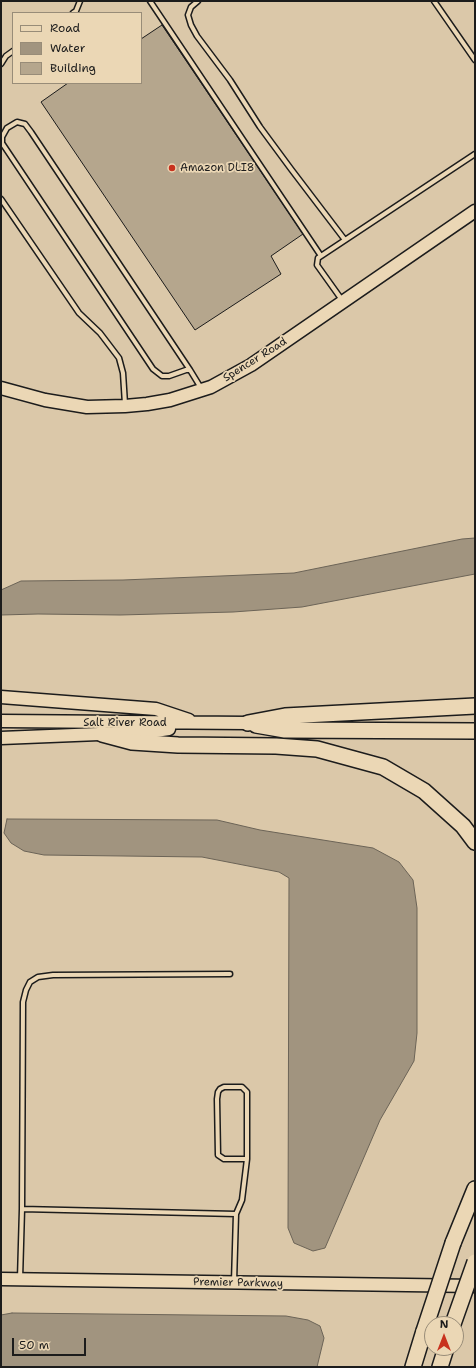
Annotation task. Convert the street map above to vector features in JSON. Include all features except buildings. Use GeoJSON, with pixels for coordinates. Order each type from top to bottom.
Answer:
{"type":"FeatureCollection","features":[{"type":"Feature","properties":{"kind":"highway"},"geometry":{"type":"LineString","coordinates":[[248,723],[285,716],[475,706]]}},
{"type":"Feature","properties":{"kind":"highway"},"geometry":{"type":"LineString","coordinates":[[248,723],[285,730],[475,731]]}},
{"type":"Feature","properties":{"kind":"highway"},"geometry":{"type":"LineString","coordinates":[[102,734],[132,742],[178,745],[276,746],[317,749],[384,767],[424,791],[463,826],[475,842]]}},
{"type":"Feature","properties":{"kind":"highway"},"geometry":{"type":"LineString","coordinates":[[413,1367],[453,1243],[475,1189]]}},
{"type":"Feature","properties":{"kind":"highway"},"geometry":{"type":"LineString","coordinates":[[456,1316],[475,1262]]}},
{"type":"Feature","properties":{"kind":"highway"},"geometry":{"type":"LineString","coordinates":[[440,1367],[443,1356]]}},
{"type":"Feature","properties":{"kind":"street","name":"Spencer Road"},"geometry":{"type":"LineString","coordinates":[[1,388],[45,400],[87,407],[125,406],[170,400],[203,390],[251,365],[475,211]]}},
{"type":"Feature","properties":{"kind":"street"},"geometry":{"type":"LineString","coordinates":[[1,697],[156,709],[200,723]]}},
{"type":"Feature","properties":{"kind":"street","name":"Salt River Road"},"geometry":{"type":"LineString","coordinates":[[1,721],[248,723]]}},
{"type":"Feature","properties":{"kind":"street"},"geometry":{"type":"LineString","coordinates":[[1,738],[148,732],[200,723]]}},
{"type":"Feature","properties":{"kind":"street","name":"Premier Parkway"},"geometry":{"type":"LineString","coordinates":[[1,1279],[475,1286]]}},
{"type":"Feature","properties":{"kind":"lane"},"geometry":{"type":"LineString","coordinates":[[74,12],[80,1]]}},
{"type":"Feature","properties":{"kind":"lane"},"geometry":{"type":"LineString","coordinates":[[150,1],[321,256]]}},
{"type":"Feature","properties":{"kind":"lane"},"geometry":{"type":"LineString","coordinates":[[198,1],[191,7],[188,15],[197,36],[230,80],[260,127],[345,240]]}},
{"type":"Feature","properties":{"kind":"lane"},"geometry":{"type":"LineString","coordinates":[[434,1],[475,60]]}},
{"type":"Feature","properties":{"kind":"lane"},"geometry":{"type":"LineString","coordinates":[[1,64],[6,56],[12,52]]}},
{"type":"Feature","properties":{"kind":"lane"},"geometry":{"type":"LineString","coordinates":[[190,370],[169,376],[162,376],[153,369],[2,143],[2,137],[7,128],[17,122],[24,124],[31,132],[190,370],[203,390]]}},
{"type":"Feature","properties":{"kind":"lane"},"geometry":{"type":"LineString","coordinates":[[343,302],[317,265],[318,258],[475,154]]}},
{"type":"Feature","properties":{"kind":"lane"},"geometry":{"type":"LineString","coordinates":[[1,199],[79,313],[100,333],[119,358],[124,373],[125,406]]}},
{"type":"Feature","properties":{"kind":"lane"},"geometry":{"type":"LineString","coordinates":[[20,1280],[22,1209],[23,1002],[30,982],[38,977],[53,975],[230,974]]}},
{"type":"Feature","properties":{"kind":"lane"},"geometry":{"type":"LineString","coordinates":[[234,1283],[236,1214],[242,1200],[247,1159],[247,1092],[242,1087],[224,1087],[218,1092],[217,1100],[218,1155],[224,1159],[247,1159]]}},
{"type":"Feature","properties":{"kind":"lane"},"geometry":{"type":"LineString","coordinates":[[22,1209],[236,1214]]}},
{"type":"Feature","properties":{"kind":"shaded area"},"geometry":{"type":"Polygon","coordinates":[[[1,1],[475,1],[475,1367],[1,1367],[1,1]]]}},
{"type":"Feature","properties":{"kind":"water"},"geometry":{"type":"Polygon","coordinates":[[[475,538],[475,574],[302,607],[233,612],[120,615],[1,615],[1,590],[21,581],[123,580],[294,573],[462,539],[475,538]]]}},
{"type":"Feature","properties":{"kind":"water"},"geometry":{"type":"Polygon","coordinates":[[[7,819],[217,820],[260,830],[373,848],[399,862],[413,880],[417,908],[417,1033],[414,1061],[380,1120],[325,1248],[313,1251],[294,1243],[288,1228],[289,878],[279,872],[202,857],[44,855],[24,851],[11,843],[4,833],[7,819]]]}},
{"type":"Feature","properties":{"kind":"water"},"geometry":{"type":"Polygon","coordinates":[[[12,1313],[286,1316],[308,1320],[320,1326],[324,1338],[317,1367],[1,1367],[1,1315],[12,1313]]]}},
{"type":"Feature","properties":{"kind":"place","name":"Amazon DLI8"},"geometry":{"type":"Point","coordinates":[172,168]}}]}
